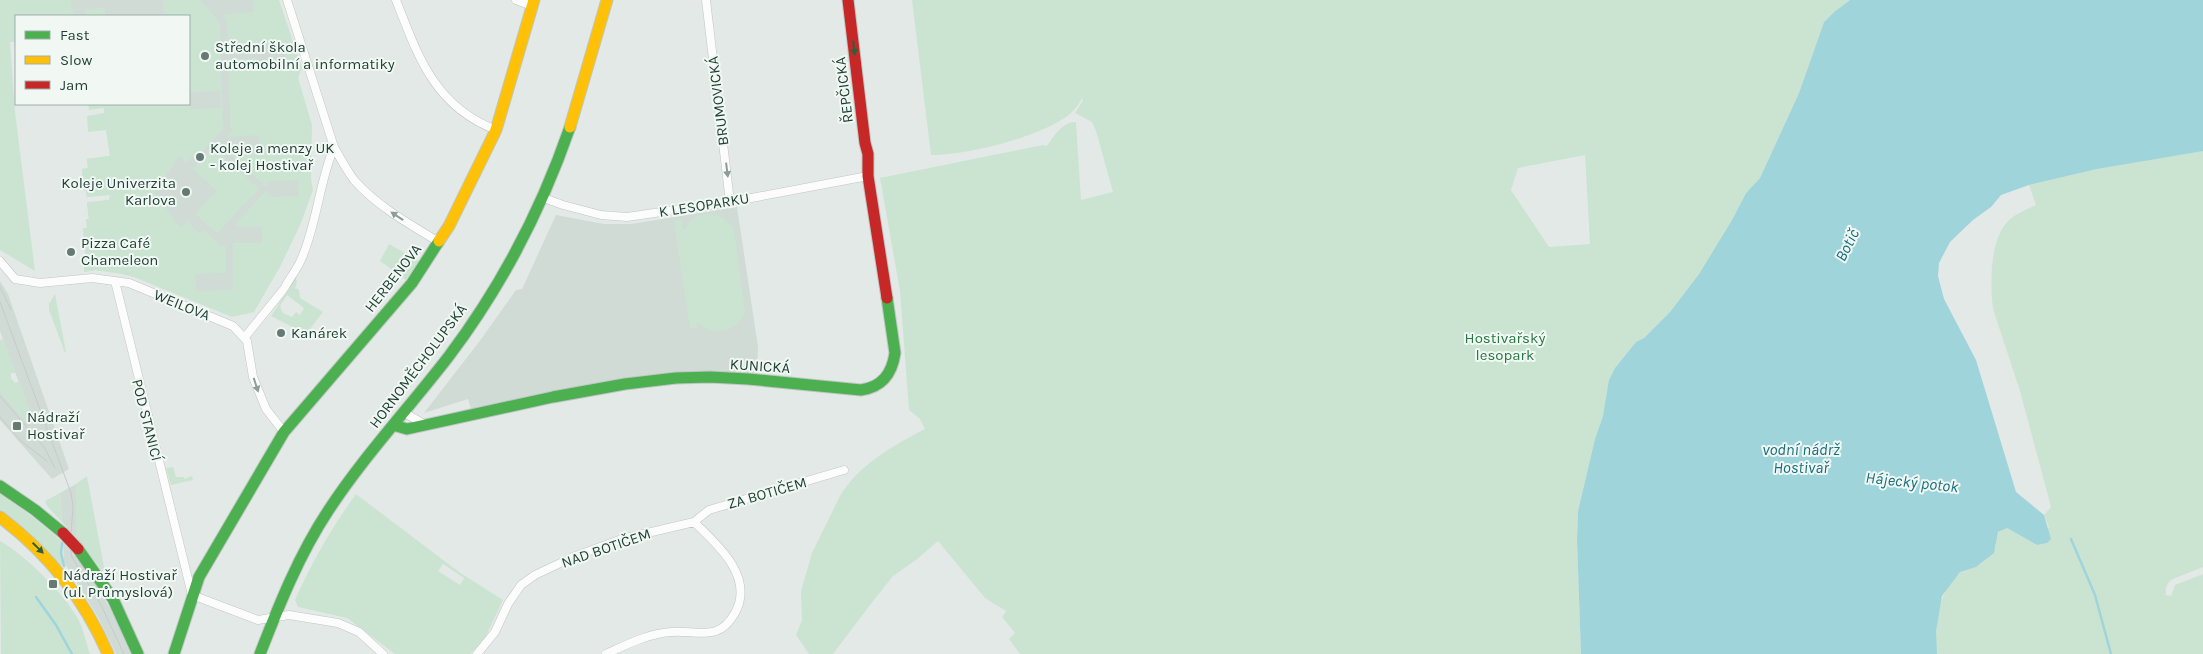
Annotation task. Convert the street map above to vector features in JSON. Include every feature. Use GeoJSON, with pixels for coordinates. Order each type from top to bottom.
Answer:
{"type":"FeatureCollection","features":[{"type":"Feature","properties":{"kind":"street"},"geometry":{"type":"LineString","coordinates":[[288,0],[335,148],[355,180],[370,195],[399,217],[439,242]]}},
{"type":"Feature","properties":{"kind":"street"},"geometry":{"type":"LineString","coordinates":[[396,0],[418,56],[435,83],[458,109],[496,130]]}},
{"type":"Feature","properties":{"kind":"street"},"geometry":{"type":"LineString","coordinates":[[516,0],[533,3]]}},
{"type":"Feature","properties":{"kind":"street","name":"HORNOMĚCHOLUPSKÁ"},"geometry":{"type":"LineString","coordinates":[[260,654],[274,617],[314,534],[354,473],[471,324],[505,268],[541,197],[570,129],[607,0]]}},
{"type":"Feature","properties":{"kind":"street","name":"BRUMOVICKÁ"},"geometry":{"type":"LineString","coordinates":[[706,0],[730,202]]}},
{"type":"Feature","properties":{"kind":"street","name":"ŘEPČICKÁ"},"geometry":{"type":"LineString","coordinates":[[848,0],[865,143],[868,154],[868,176]]}},
{"type":"Feature","properties":{"kind":"street","name":"HERBENOVA"},"geometry":{"type":"LineString","coordinates":[[174,654],[192,595],[208,558],[254,486],[284,432],[403,294],[439,242],[466,194],[496,130],[533,3]]}},
{"type":"Feature","properties":{"kind":"street"},"geometry":{"type":"LineString","coordinates":[[284,432],[271,417],[261,400],[253,377],[250,350],[245,338],[284,288],[301,261],[315,218],[327,163],[335,148]]}},
{"type":"Feature","properties":{"kind":"street","name":"K LESOPARKU"},"geometry":{"type":"LineString","coordinates":[[541,197],[576,208],[619,217],[730,202],[868,176]]}},
{"type":"Feature","properties":{"kind":"street","name":"KUNICKÁ"},"geometry":{"type":"LineString","coordinates":[[393,425],[407,429],[527,401],[662,379],[709,377],[751,379],[861,390],[879,385],[890,372],[895,353],[868,176]]}},
{"type":"Feature","properties":{"kind":"street"},"geometry":{"type":"LineString","coordinates":[[0,260],[15,279],[39,283],[92,278],[115,281]]}},
{"type":"Feature","properties":{"kind":"street","name":"WEILOVA"},"geometry":{"type":"LineString","coordinates":[[115,281],[129,283],[233,326],[245,338]]}},
{"type":"Feature","properties":{"kind":"street","name":"POD STANICÍ"},"geometry":{"type":"LineString","coordinates":[[115,281],[192,595]]}},
{"type":"Feature","properties":{"kind":"street"},"geometry":{"type":"LineString","coordinates":[[403,412],[424,424]]}},
{"type":"Feature","properties":{"kind":"street","name":"ZA BOTIČEM"},"geometry":{"type":"LineString","coordinates":[[694,522],[709,510],[844,470]]}},
{"type":"Feature","properties":{"kind":"street"},"geometry":{"type":"LineString","coordinates":[[0,486],[30,506],[63,533],[78,549],[113,599],[138,654]]}},
{"type":"Feature","properties":{"kind":"street"},"geometry":{"type":"LineString","coordinates":[[0,517],[27,538],[62,573],[88,612],[108,654]]}},
{"type":"Feature","properties":{"kind":"street"},"geometry":{"type":"LineString","coordinates":[[606,654],[655,634],[679,631],[701,634],[719,630],[726,625],[737,610],[740,589],[734,567],[727,555],[694,522]]}},
{"type":"Feature","properties":{"kind":"street","name":"NAD BOTIČEM"},"geometry":{"type":"LineString","coordinates":[[477,654],[495,632],[508,604],[521,585],[535,575],[573,557],[622,539],[694,522]]}},
{"type":"Feature","properties":{"kind":"street"},"geometry":{"type":"LineString","coordinates":[[192,595],[258,620],[274,617],[305,616],[338,623],[359,632],[372,650],[383,654]]}},
{"type":"Feature","properties":{"kind":"shaded area","name":"Koleje a menzy UK - kolej Hostivař"},"geometry":{"type":"Polygon","coordinates":[[[68,0],[274,0],[281,9],[305,188],[249,298],[166,290],[138,278],[110,271],[95,270],[84,272],[84,263],[86,263],[83,228],[87,228],[86,219],[89,219],[87,203],[110,200],[110,194],[87,197],[86,191],[84,191],[82,169],[88,168],[87,159],[110,156],[103,105],[190,105],[190,15],[67,15],[68,0]]]}},
{"type":"Feature","properties":{"kind":"shaded area"},"geometry":{"type":"Polygon","coordinates":[[[737,207],[758,347],[757,374],[662,374],[601,382],[471,409],[468,399],[424,413],[479,342],[516,290],[522,289],[556,215],[604,224],[631,224],[737,207]]]}},
{"type":"Feature","properties":{"kind":"shaded area"},"geometry":{"type":"Polygon","coordinates":[[[0,281],[8,294],[69,469],[52,479],[0,420],[0,391],[26,422],[31,422],[32,418],[0,331],[0,281]]]}},
{"type":"Feature","properties":{"kind":"shaded area"},"geometry":{"type":"Polygon","coordinates":[[[76,484],[76,537],[62,522],[60,493],[76,484]]]}},
{"type":"Feature","properties":{"kind":"shaded area"},"geometry":{"type":"Polygon","coordinates":[[[63,543],[85,568],[101,592],[131,654],[116,654],[98,617],[64,562],[63,543]]]}},
{"type":"Feature","properties":{"kind":"green space"},"geometry":{"type":"Polygon","coordinates":[[[0,0],[71,0],[71,9],[73,9],[74,15],[15,15],[15,42],[10,42],[15,112],[35,271],[0,250],[0,0]]]}},
{"type":"Feature","properties":{"kind":"green space","name":"Koleje a menzy UK - kolej Hostivař"},"geometry":{"type":"Polygon","coordinates":[[[163,0],[200,0],[220,23],[223,129],[197,157],[193,157],[186,162],[192,168],[179,156],[154,193],[181,228],[217,191],[193,169],[214,147],[258,188],[217,233],[195,214],[187,222],[200,234],[204,230],[221,247],[223,245],[226,247],[226,273],[195,274],[196,291],[233,290],[233,243],[262,243],[262,227],[233,226],[265,192],[268,192],[269,197],[299,196],[298,180],[268,181],[268,186],[265,186],[230,154],[259,152],[259,135],[227,137],[231,131],[228,60],[256,58],[257,63],[287,59],[285,43],[255,47],[256,52],[228,55],[227,21],[222,15],[253,12],[253,0],[279,0],[302,68],[298,78],[312,125],[311,179],[313,190],[301,223],[280,267],[254,312],[232,317],[129,275],[95,270],[84,272],[84,263],[86,263],[83,228],[87,228],[86,219],[89,219],[87,202],[109,200],[110,195],[87,197],[86,191],[84,191],[82,169],[88,168],[87,159],[110,156],[106,130],[88,132],[87,116],[104,113],[104,108],[89,110],[88,105],[190,105],[190,109],[221,108],[220,91],[190,92],[190,15],[164,15],[163,0]]]}},
{"type":"Feature","properties":{"kind":"green space","name":"Hostivařský lesopark"},"geometry":{"type":"Polygon","coordinates":[[[912,0],[1850,0],[1824,22],[1799,93],[1760,178],[1746,193],[1699,274],[1670,312],[1644,338],[1636,342],[1615,368],[1595,439],[1578,511],[1577,540],[1581,654],[1020,654],[1009,639],[1015,633],[1002,617],[1006,611],[985,598],[938,541],[893,576],[833,654],[809,654],[796,635],[802,620],[801,591],[812,553],[840,496],[867,465],[889,449],[925,429],[920,419],[909,410],[900,291],[880,178],[1043,145],[1047,146],[1063,127],[1076,122],[1081,200],[1113,192],[1092,122],[1075,113],[1083,97],[1074,110],[1047,128],[985,148],[931,155],[912,0]],[[1585,155],[1518,168],[1511,190],[1549,247],[1590,244],[1585,155]]]}},
{"type":"Feature","properties":{"kind":"green space"},"geometry":{"type":"Polygon","coordinates":[[[105,8],[105,15],[86,15],[86,9],[105,8]]]}},
{"type":"Feature","properties":{"kind":"green space"},"geometry":{"type":"Polygon","coordinates":[[[2192,151],[2203,151],[2203,567],[2171,580],[2167,586],[2166,595],[2171,596],[2175,585],[2203,574],[2203,654],[1937,654],[1936,633],[1939,610],[1942,598],[1953,579],[1962,571],[1975,567],[1987,558],[1996,546],[1996,537],[2001,530],[2007,528],[2037,545],[2049,527],[2044,515],[2051,507],[2020,391],[1993,309],[1991,289],[1992,266],[1999,234],[2010,219],[2036,205],[2029,185],[2097,169],[2192,151]]]}},
{"type":"Feature","properties":{"kind":"green space"},"geometry":{"type":"Polygon","coordinates":[[[704,214],[722,218],[734,230],[745,313],[736,325],[717,331],[697,322],[698,327],[690,328],[674,221],[681,220],[683,231],[692,219],[704,214]]]}},
{"type":"Feature","properties":{"kind":"green space"},"geometry":{"type":"Polygon","coordinates":[[[389,244],[419,261],[406,280],[380,261],[389,244]]]}},
{"type":"Feature","properties":{"kind":"green space"},"geometry":{"type":"Polygon","coordinates":[[[296,277],[297,283],[295,288],[299,290],[300,298],[323,312],[306,334],[271,316],[296,277]],[[287,295],[280,306],[283,313],[292,317],[296,312],[300,315],[304,308],[287,295]]]}},
{"type":"Feature","properties":{"kind":"green space"},"geometry":{"type":"Polygon","coordinates":[[[55,294],[65,353],[49,310],[49,304],[55,294]]]}},
{"type":"Feature","properties":{"kind":"green space"},"geometry":{"type":"Polygon","coordinates":[[[3,339],[16,373],[11,373],[11,378],[15,383],[19,381],[32,418],[29,422],[26,422],[0,391],[0,340],[3,339]]]}},
{"type":"Feature","properties":{"kind":"green space"},"geometry":{"type":"Polygon","coordinates":[[[173,467],[176,477],[184,477],[184,479],[192,476],[193,480],[171,485],[166,468],[173,467]]]}},
{"type":"Feature","properties":{"kind":"green space"},"geometry":{"type":"Polygon","coordinates":[[[87,476],[104,573],[76,537],[76,484],[87,476]]]}},
{"type":"Feature","properties":{"kind":"green space"},"geometry":{"type":"Polygon","coordinates":[[[60,493],[62,522],[47,506],[45,501],[60,493]]]}},
{"type":"Feature","properties":{"kind":"green space"},"geometry":{"type":"Polygon","coordinates":[[[0,494],[34,518],[61,541],[60,552],[63,564],[61,566],[0,511],[0,494]]]}},
{"type":"Feature","properties":{"kind":"green space"},"geometry":{"type":"Polygon","coordinates":[[[356,494],[459,572],[503,600],[484,640],[470,654],[395,654],[347,618],[298,607],[295,600],[315,558],[356,494]],[[443,564],[438,571],[460,585],[464,578],[443,564]]]}},
{"type":"Feature","properties":{"kind":"green space"},"geometry":{"type":"Polygon","coordinates":[[[0,541],[21,555],[44,576],[65,600],[79,621],[90,654],[1,654],[0,541]]]}},
{"type":"Feature","properties":{"kind":"water","name":"vodní nádrž Hostivař"},"geometry":{"type":"Polygon","coordinates":[[[1850,0],[2203,0],[2203,151],[2097,169],[2029,185],[2001,195],[1991,207],[1973,220],[1950,242],[1939,263],[1938,276],[1944,299],[1976,360],[2016,492],[2044,515],[2051,539],[2047,543],[2037,545],[2007,528],[1998,532],[1994,553],[1976,567],[1960,572],[1942,596],[1936,631],[1937,654],[1581,654],[1577,540],[1578,511],[1595,439],[1603,416],[1609,380],[1615,368],[1636,342],[1644,338],[1670,312],[1699,274],[1746,193],[1760,178],[1799,93],[1824,22],[1850,0]]]}},
{"type":"Feature","properties":{"kind":"waterway","name":"Hájecký potok"},"geometry":{"type":"LineString","coordinates":[[2071,539],[2095,595],[2111,654]]}},
{"type":"Feature","properties":{"kind":"waterway"},"geometry":{"type":"LineString","coordinates":[[62,543],[61,553],[64,566]]}},
{"type":"Feature","properties":{"kind":"waterway"},"geometry":{"type":"LineString","coordinates":[[36,597],[56,625],[72,654]]}},
{"type":"Feature","properties":{"kind":"tram line"},"geometry":{"type":"LineString","coordinates":[[0,287],[11,310]]}},
{"type":"Feature","properties":{"kind":"tram line"},"geometry":{"type":"LineString","coordinates":[[0,302],[71,493],[73,506],[70,547],[72,557],[101,605],[124,654]]}},
{"type":"Feature","properties":{"kind":"tram line"},"geometry":{"type":"LineString","coordinates":[[0,396],[44,447],[55,468]]}},
{"type":"Feature","properties":{"kind":"tram line"},"geometry":{"type":"LineString","coordinates":[[0,417],[21,441],[47,461]]}},
{"type":"Feature","properties":{"kind":"traffic: fast"},"geometry":{"type":"LineString","coordinates":[[260,654],[299,563],[328,511],[372,451],[449,356],[503,275],[547,187],[570,127]]}},
{"type":"Feature","properties":{"kind":"traffic: fast"},"geometry":{"type":"LineString","coordinates":[[174,654],[199,577],[284,432],[412,283],[439,241]]}},
{"type":"Feature","properties":{"kind":"traffic: fast"},"geometry":{"type":"LineString","coordinates":[[393,425],[407,429],[553,397],[625,384],[676,378],[748,379],[861,390],[880,383],[885,378],[894,360],[895,353],[887,298]]}},
{"type":"Feature","properties":{"kind":"traffic: fast"},"geometry":{"type":"LineString","coordinates":[[0,486],[35,510],[63,533]]}},
{"type":"Feature","properties":{"kind":"traffic: fast"},"geometry":{"type":"LineString","coordinates":[[78,549],[113,599],[138,654]]}},
{"type":"Feature","properties":{"kind":"traffic: slow"},"geometry":{"type":"LineString","coordinates":[[439,241],[449,226],[496,130],[534,0]]}},
{"type":"Feature","properties":{"kind":"traffic: slow"},"geometry":{"type":"LineString","coordinates":[[570,127],[607,0]]}},
{"type":"Feature","properties":{"kind":"traffic: slow"},"geometry":{"type":"LineString","coordinates":[[0,517],[34,546],[63,578],[88,614],[108,654]]}},
{"type":"Feature","properties":{"kind":"traffic: jam"},"geometry":{"type":"LineString","coordinates":[[848,0],[865,143],[868,154],[868,176],[887,298]]}},
{"type":"Feature","properties":{"kind":"traffic: jam"},"geometry":{"type":"LineString","coordinates":[[63,533],[78,549]]}},
{"type":"Feature","properties":{"kind":"place","name":"Střední škola automobilní a informatiky"},"geometry":{"type":"Point","coordinates":[205,56]}},
{"type":"Feature","properties":{"kind":"place","name":"Koleje a menzy UK - kolej Hostivař"},"geometry":{"type":"Point","coordinates":[200,157]}},
{"type":"Feature","properties":{"kind":"place","name":"Koleje Univerzita Karlova"},"geometry":{"type":"Point","coordinates":[186,192]}},
{"type":"Feature","properties":{"kind":"place","name":"Pizza Café Chameleon"},"geometry":{"type":"Point","coordinates":[71,252]}},
{"type":"Feature","properties":{"kind":"place","name":"Kanárek"},"geometry":{"type":"Point","coordinates":[281,333]}},
{"type":"Feature","properties":{"kind":"place","name":"Nádraží Hostivař"},"geometry":{"type":"Point","coordinates":[17,426]}},
{"type":"Feature","properties":{"kind":"place","name":"Nádraží Hostivař (ul. Průmyslová)"},"geometry":{"type":"Point","coordinates":[53,584]}},
{"type":"Feature","properties":{"kind":"water label","name":"Botič"},"geometry":{"type":"Point","coordinates":[1847,245]}}]}
